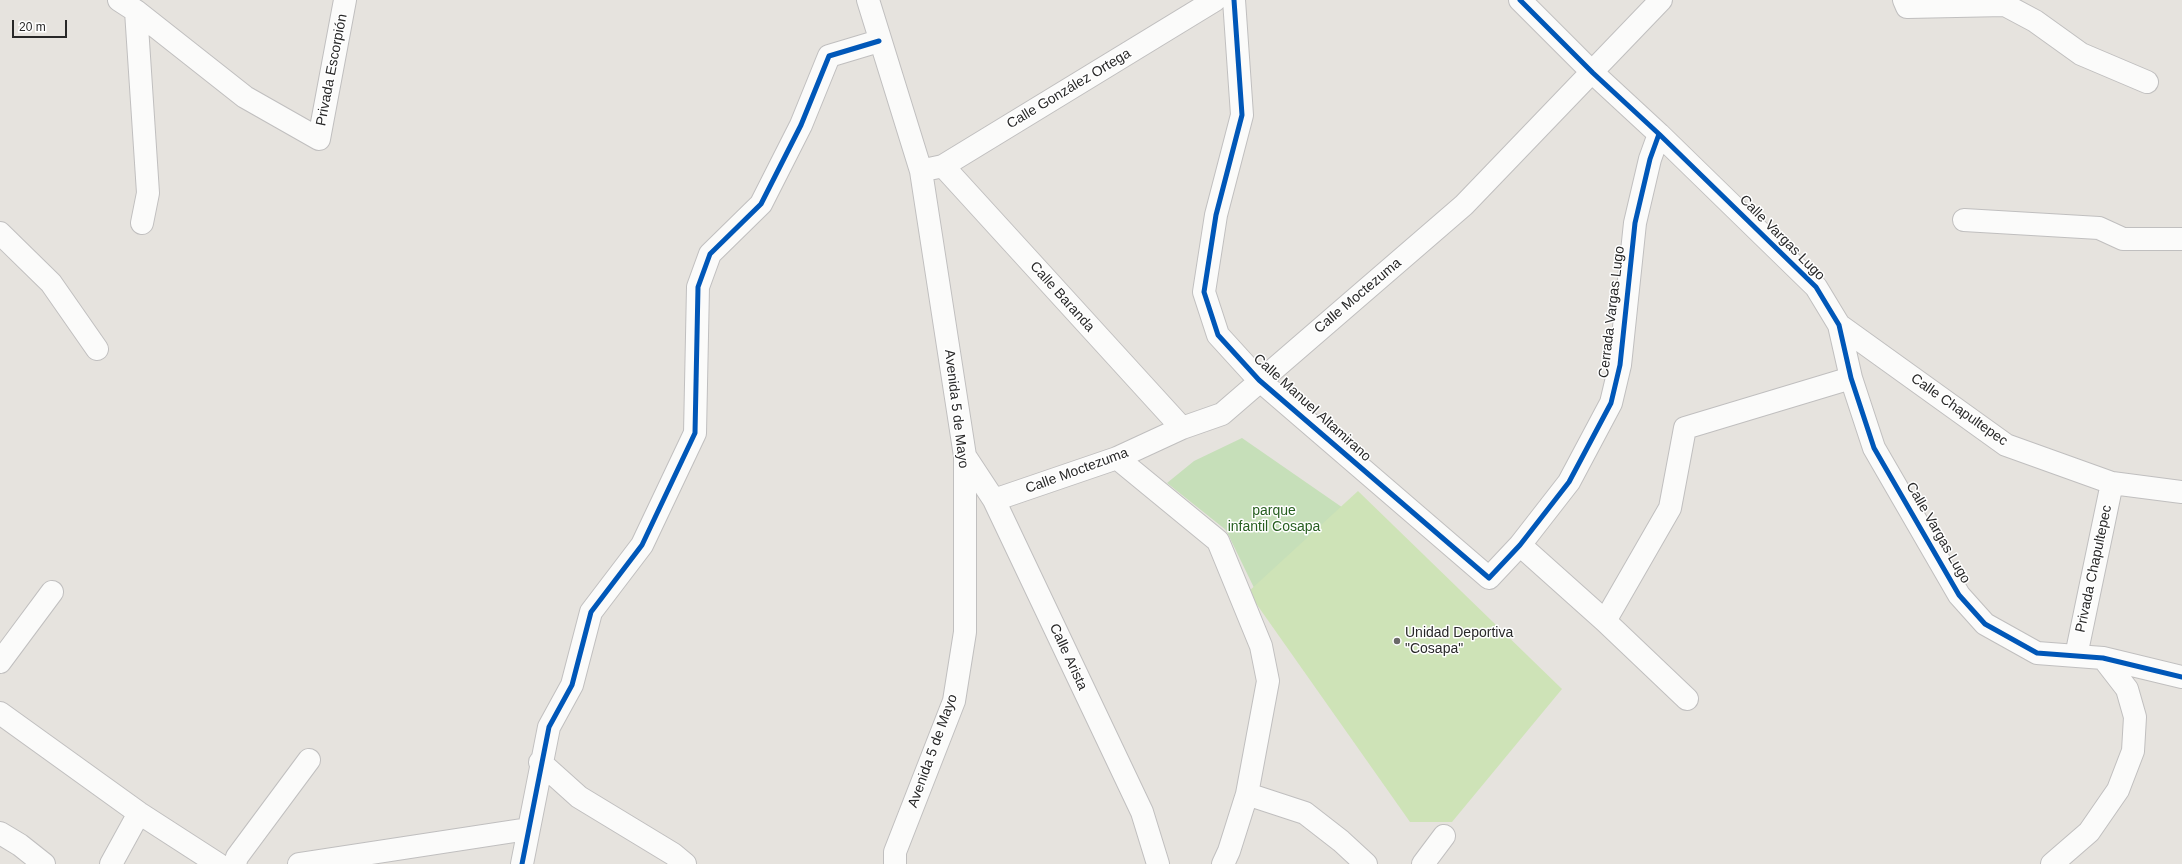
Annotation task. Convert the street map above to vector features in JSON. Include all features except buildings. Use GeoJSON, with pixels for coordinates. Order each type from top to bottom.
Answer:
{"type":"FeatureCollection","features":[{"type":"Feature","properties":{"kind":"street","name":"Privada Escorpión"},"geometry":{"type":"LineString","coordinates":[[127,4],[245,97],[319,139],[345,0]]}},
{"type":"Feature","properties":{"kind":"street","name":"Avenida 5 de Mayo"},"geometry":{"type":"LineString","coordinates":[[868,0],[879,41],[921,171],[965,456],[966,632],[954,701],[895,852],[895,864]]}},
{"type":"Feature","properties":{"kind":"street","name":"Calle González Ortega"},"geometry":{"type":"LineString","coordinates":[[921,171],[943,166],[1215,0]]}},
{"type":"Feature","properties":{"kind":"street","name":"Calle Manuel Altamirano"},"geometry":{"type":"LineString","coordinates":[[1234,0],[1242,115],[1216,215],[1204,292],[1218,335],[1259,380],[1489,578]]}},
{"type":"Feature","properties":{"kind":"street","name":"Calle Vargas Lugo"},"geometry":{"type":"LineString","coordinates":[[1520,0],[1593,73],[1659,134],[1816,287],[1839,325],[1851,378],[1874,448],[1960,595],[1985,624],[2037,653],[2076,656]]}},
{"type":"Feature","properties":{"kind":"street","name":"Calle Moctezuma"},"geometry":{"type":"LineString","coordinates":[[994,500],[1117,458],[1182,428],[1222,414],[1259,380],[1464,205],[1593,73],[1661,0]]}},
{"type":"Feature","properties":{"kind":"street"},"geometry":{"type":"LineString","coordinates":[[1904,0],[1907,7],[2005,5],[2035,21],[2081,54],[2147,82]]}},
{"type":"Feature","properties":{"kind":"street"},"geometry":{"type":"LineString","coordinates":[[127,4],[148,193],[142,222]]}},
{"type":"Feature","properties":{"kind":"street"},"geometry":{"type":"LineString","coordinates":[[522,864],[540,762],[549,727],[572,685],[592,612],[642,545],[695,433],[698,287],[710,254],[761,204],[801,125],[828,56],[879,41]]}},
{"type":"Feature","properties":{"kind":"street","name":"Cerrada Vargas Lugo"},"geometry":{"type":"LineString","coordinates":[[1489,578],[1520,546],[1569,482],[1610,403],[1620,365],[1635,224],[1650,159],[1659,134]]}},
{"type":"Feature","properties":{"kind":"street","name":"Calle Baranda"},"geometry":{"type":"LineString","coordinates":[[943,166],[1182,428]]}},
{"type":"Feature","properties":{"kind":"street"},"geometry":{"type":"LineString","coordinates":[[1964,220],[2099,228],[2123,239],[2182,239]]}},
{"type":"Feature","properties":{"kind":"street"},"geometry":{"type":"LineString","coordinates":[[1,235],[51,283],[97,348]]}},
{"type":"Feature","properties":{"kind":"street","name":"Calle Chapultepec"},"geometry":{"type":"LineString","coordinates":[[1839,325],[2006,444],[2112,482],[2182,492]]}},
{"type":"Feature","properties":{"kind":"street"},"geometry":{"type":"LineString","coordinates":[[1605,621],[1670,508],[1685,428],[1851,378]]}},
{"type":"Feature","properties":{"kind":"street","name":"Calle Arista"},"geometry":{"type":"LineString","coordinates":[[965,456],[994,500],[1142,812],[1158,864]]}},
{"type":"Feature","properties":{"kind":"street"},"geometry":{"type":"LineString","coordinates":[[1117,458],[1218,541],[1261,646],[1268,681],[1247,794],[1229,851],[1223,864]]}},
{"type":"Feature","properties":{"kind":"street","name":"Privada Chapultepec"},"geometry":{"type":"LineString","coordinates":[[2076,656],[2112,482]]}},
{"type":"Feature","properties":{"kind":"street"},"geometry":{"type":"LineString","coordinates":[[1520,546],[1605,621],[1687,699]]}},
{"type":"Feature","properties":{"kind":"street"},"geometry":{"type":"LineString","coordinates":[[0,662],[52,592]]}},
{"type":"Feature","properties":{"kind":"street"},"geometry":{"type":"LineString","coordinates":[[2076,656],[2103,658],[2182,677]]}},
{"type":"Feature","properties":{"kind":"street"},"geometry":{"type":"LineString","coordinates":[[2052,864],[2089,832],[2118,790],[2133,751],[2135,717],[2127,689],[2103,658]]}},
{"type":"Feature","properties":{"kind":"street"},"geometry":{"type":"LineString","coordinates":[[0,713],[139,813],[220,864],[236,857],[309,760]]}},
{"type":"Feature","properties":{"kind":"street"},"geometry":{"type":"LineString","coordinates":[[540,762],[579,797],[673,854],[685,864]]}},
{"type":"Feature","properties":{"kind":"street"},"geometry":{"type":"LineString","coordinates":[[1247,794],[1305,813],[1341,841],[1366,864]]}},
{"type":"Feature","properties":{"kind":"street"},"geometry":{"type":"LineString","coordinates":[[111,864],[139,813]]}},
{"type":"Feature","properties":{"kind":"street"},"geometry":{"type":"LineString","coordinates":[[311,863],[528,829]]}},
{"type":"Feature","properties":{"kind":"street"},"geometry":{"type":"LineString","coordinates":[[0,833],[20,845],[44,864]]}},
{"type":"Feature","properties":{"kind":"street"},"geometry":{"type":"LineString","coordinates":[[1423,864],[1444,836]]}},
{"type":"Feature","properties":{"kind":"green space","name":"parque infantil Cosapa"},"geometry":{"type":"Polygon","coordinates":[[[1242,438],[1346,510],[1257,594],[1226,530],[1167,483],[1194,461],[1242,438]]]}},
{"type":"Feature","properties":{"kind":"green space","name":"Unidad Deportiva \"Cosapa\""},"geometry":{"type":"Polygon","coordinates":[[[1358,491],[1562,689],[1452,822],[1410,822],[1248,592],[1358,491]]]}},
{"type":"Feature","properties":{"kind":"cycle path"},"geometry":{"type":"LineString","coordinates":[[1234,0],[1242,115],[1216,215],[1204,292],[1218,335],[1259,380],[1489,578],[1520,545],[1569,482],[1611,403],[1620,365],[1635,223],[1650,159],[1659,134]]}},
{"type":"Feature","properties":{"kind":"cycle path"},"geometry":{"type":"LineString","coordinates":[[1520,0],[1593,73],[1659,134],[1816,287],[1839,325],[1851,378],[1874,448],[1959,595],[1985,624],[2037,653],[2103,658],[2182,677]]}},
{"type":"Feature","properties":{"kind":"cycle path"},"geometry":{"type":"LineString","coordinates":[[522,864],[549,727],[572,685],[591,612],[642,545],[695,433],[698,287],[710,254],[761,204],[801,125],[829,56],[879,41]]}},
{"type":"Feature","properties":{"kind":"place","name":"Unidad Deportiva \"Cosapa\""},"geometry":{"type":"Point","coordinates":[1397,641]}}]}
